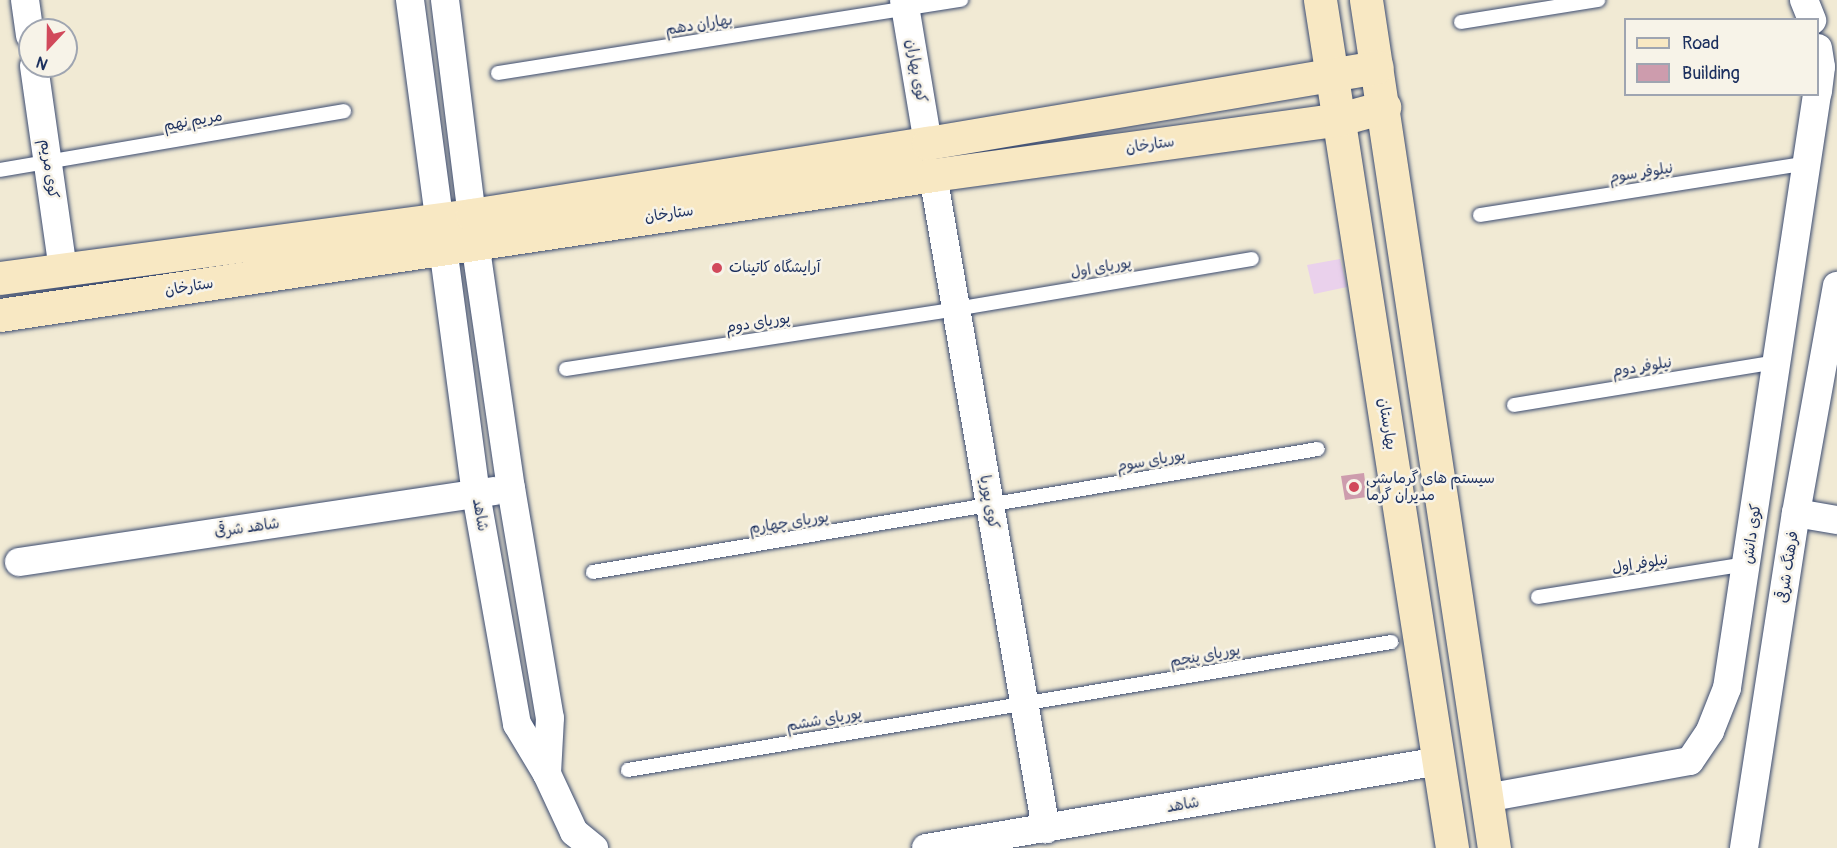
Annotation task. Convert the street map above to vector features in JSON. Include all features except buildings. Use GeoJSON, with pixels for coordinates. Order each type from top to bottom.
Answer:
{"type":"FeatureCollection","features":[{"type":"Feature","properties":{"kind":"street"},"geometry":{"type":"LineString","coordinates":[[24,0],[27,18]]}},
{"type":"Feature","properties":{"kind":"street","name":"شاهد"},"geometry":{"type":"LineString","coordinates":[[410,0],[476,494],[517,724],[547,774],[581,843]]}},
{"type":"Feature","properties":{"kind":"street","name":"شاهد"},"geometry":{"type":"LineString","coordinates":[[445,0],[474,228],[511,488],[550,718],[547,774]]}},
{"type":"Feature","properties":{"kind":"street","name":"بهارستان"},"geometry":{"type":"LineString","coordinates":[[1320,0],[1452,848]]}},
{"type":"Feature","properties":{"kind":"street"},"geometry":{"type":"LineString","coordinates":[[1366,0],[1384,106],[1494,848]]}},
{"type":"Feature","properties":{"kind":"street"},"geometry":{"type":"LineString","coordinates":[[1804,0],[1811,18]]}},
{"type":"Feature","properties":{"kind":"street","name":"کوی بهاران"},"geometry":{"type":"LineString","coordinates":[[904,5],[928,143]]}},
{"type":"Feature","properties":{"kind":"street","name":"کوی دانش"},"geometry":{"type":"LineString","coordinates":[[1819,54],[1821,67],[1819,80]]}},
{"type":"Feature","properties":{"kind":"street","name":"ستارخان"},"geometry":{"type":"LineString","coordinates":[[474,228],[928,143],[1330,73],[1377,67]]}},
{"type":"Feature","properties":{"kind":"street","name":"کوی مریم"},"geometry":{"type":"LineString","coordinates":[[36,78],[63,272]]}},
{"type":"Feature","properties":{"kind":"street","name":"کوی دانش"},"geometry":{"type":"LineString","coordinates":[[1486,798],[1690,760],[1710,731],[1726,688],[1747,564],[1817,96]]}},
{"type":"Feature","properties":{"kind":"street","name":"ستارخان"},"geometry":{"type":"LineString","coordinates":[[0,278],[440,233],[933,175],[1340,119],[1384,106]]}},
{"type":"Feature","properties":{"kind":"street","name":"کوی پوریا"},"geometry":{"type":"LineString","coordinates":[[933,175],[1046,829]]}},
{"type":"Feature","properties":{"kind":"street","name":"ستارخان"},"geometry":{"type":"LineString","coordinates":[[0,315],[68,307],[440,233]]}},
{"type":"Feature","properties":{"kind":"street","name":"فرهنگ شرقی"},"geometry":{"type":"LineString","coordinates":[[1744,848],[1796,513],[1837,286]]}},
{"type":"Feature","properties":{"kind":"street","name":"شاهد شرقی"},"geometry":{"type":"LineString","coordinates":[[19,562],[511,488]]}},
{"type":"Feature","properties":{"kind":"street"},"geometry":{"type":"LineString","coordinates":[[1796,513],[1837,520]]}},
{"type":"Feature","properties":{"kind":"street"},"geometry":{"type":"LineString","coordinates":[[1440,761],[1480,759]]}},
{"type":"Feature","properties":{"kind":"street","name":"شاهد"},"geometry":{"type":"LineString","coordinates":[[926,848],[1440,761]]}},
{"type":"Feature","properties":{"kind":"street"},"geometry":{"type":"LineString","coordinates":[[1445,806],[1486,798]]}},
{"type":"Feature","properties":{"kind":"lane","name":"بهاران دهم"},"geometry":{"type":"LineString","coordinates":[[498,73],[904,5],[961,0]]}},
{"type":"Feature","properties":{"kind":"lane"},"geometry":{"type":"LineString","coordinates":[[1461,22],[1598,0]]}},
{"type":"Feature","properties":{"kind":"lane","name":"مریم نهم"},"geometry":{"type":"LineString","coordinates":[[0,170],[344,111]]}},
{"type":"Feature","properties":{"kind":"lane","name":"نیلوفر سوم"},"geometry":{"type":"LineString","coordinates":[[1480,215],[1807,163]]}},
{"type":"Feature","properties":{"kind":"lane","name":"پوریای اول"},"geometry":{"type":"LineString","coordinates":[[956,309],[1252,259]]}},
{"type":"Feature","properties":{"kind":"lane","name":"پوریای دوم"},"geometry":{"type":"LineString","coordinates":[[566,369],[956,309]]}},
{"type":"Feature","properties":{"kind":"lane","name":"نیلوفر دوم"},"geometry":{"type":"LineString","coordinates":[[1514,405],[1776,362]]}},
{"type":"Feature","properties":{"kind":"lane","name":"پوریای سوم"},"geometry":{"type":"LineString","coordinates":[[990,506],[1318,449]]}},
{"type":"Feature","properties":{"kind":"lane","name":"پوریای چهارم"},"geometry":{"type":"LineString","coordinates":[[593,572],[990,506]]}},
{"type":"Feature","properties":{"kind":"lane","name":"نیلوفر اول"},"geometry":{"type":"LineString","coordinates":[[1538,597],[1747,564]]}},
{"type":"Feature","properties":{"kind":"lane","name":"پوریای پنجم"},"geometry":{"type":"LineString","coordinates":[[1024,703],[1391,642]]}},
{"type":"Feature","properties":{"kind":"lane","name":"پوریای ششم"},"geometry":{"type":"LineString","coordinates":[[628,770],[1024,703]]}},
{"type":"Feature","properties":{"kind":"shaded area"},"geometry":{"type":"Polygon","coordinates":[[[1340,259],[1347,287],[1314,294],[1307,265],[1340,259]]]}},
{"type":"Feature","properties":{"kind":"place","name":"آرایشگاه کاتینات"},"geometry":{"type":"Point","coordinates":[717,268]}},
{"type":"Feature","properties":{"kind":"place","name":"سیستم های گرمایشی مدیران گرما"},"geometry":{"type":"Point","coordinates":[1354,487]}}]}
